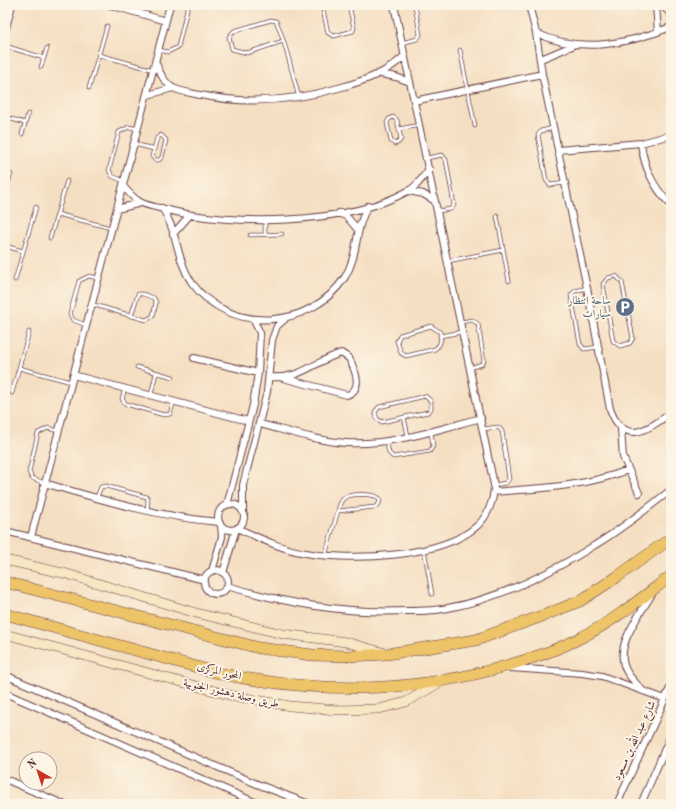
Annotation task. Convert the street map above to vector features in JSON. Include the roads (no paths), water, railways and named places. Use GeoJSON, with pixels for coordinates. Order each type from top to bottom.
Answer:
{"type":"FeatureCollection","features":[{"type":"Feature","properties":{"kind":"highway"},"geometry":{"type":"LineString","coordinates":[[5,582],[259,648],[312,655],[350,656],[387,654],[476,640],[580,601],[617,577],[671,538]]}},
{"type":"Feature","properties":{"kind":"highway","name":"طريق وصلة دهشور الجنوبية"},"geometry":{"type":"LineString","coordinates":[[439,683],[503,667],[544,654],[584,636],[621,614],[671,576]]}},
{"type":"Feature","properties":{"kind":"highway","name":"المحور المركزى"},"geometry":{"type":"LineString","coordinates":[[5,614],[222,674],[249,679],[303,686],[350,688],[391,687],[439,683]]}},
{"type":"Feature","properties":{"kind":"main road"},"geometry":{"type":"LineString","coordinates":[[5,560],[67,574],[196,613],[283,634],[346,642],[387,654]]}},
{"type":"Feature","properties":{"kind":"main road","name":"طريق وصلة دهشور الجنوبية"},"geometry":{"type":"LineString","coordinates":[[5,634],[229,695],[290,706],[337,710],[379,709],[406,702],[439,683]]}},
{"type":"Feature","properties":{"kind":"street"},"geometry":{"type":"LineString","coordinates":[[5,31],[12,5]]}},
{"type":"Feature","properties":{"kind":"street"},"geometry":{"type":"LineString","coordinates":[[110,5],[166,21]]}},
{"type":"Feature","properties":{"kind":"street"},"geometry":{"type":"LineString","coordinates":[[31,538],[70,382],[148,95],[170,5]]}},
{"type":"Feature","properties":{"kind":"street"},"geometry":{"type":"LineString","coordinates":[[44,483],[146,512],[220,523],[228,529],[236,529],[283,548],[325,556],[366,557],[424,549],[466,534],[477,526],[486,516],[494,488],[481,418],[394,5]]}},
{"type":"Feature","properties":{"kind":"street"},"geometry":{"type":"LineString","coordinates":[[529,5],[536,33],[542,74],[553,128],[588,288],[610,409],[614,419],[621,429],[623,457],[639,492]]}},
{"type":"Feature","properties":{"kind":"street"},"geometry":{"type":"LineString","coordinates":[[656,5],[658,32]]}},
{"type":"Feature","properties":{"kind":"street"},"geometry":{"type":"LineString","coordinates":[[662,5],[671,14]]}},
{"type":"Feature","properties":{"kind":"street"},"geometry":{"type":"LineString","coordinates":[[541,59],[558,50],[576,45],[619,42],[658,32],[671,27]]}},
{"type":"Feature","properties":{"kind":"street"},"geometry":{"type":"LineString","coordinates":[[536,33],[555,41],[576,45]]}},
{"type":"Feature","properties":{"kind":"street"},"geometry":{"type":"LineString","coordinates":[[148,95],[173,88],[224,99],[262,101],[299,97],[332,90],[381,74],[404,56]]}},
{"type":"Feature","properties":{"kind":"street"},"geometry":{"type":"LineString","coordinates":[[155,67],[173,88]]}},
{"type":"Feature","properties":{"kind":"street"},"geometry":{"type":"LineString","coordinates":[[381,74],[410,82]]}},
{"type":"Feature","properties":{"kind":"street"},"geometry":{"type":"LineString","coordinates":[[414,101],[542,74]]}},
{"type":"Feature","properties":{"kind":"street"},"geometry":{"type":"LineString","coordinates":[[558,150],[641,143],[671,135]]}},
{"type":"Feature","properties":{"kind":"street"},"geometry":{"type":"LineString","coordinates":[[641,143],[643,160],[649,176],[655,187],[671,204]]}},
{"type":"Feature","properties":{"kind":"street"},"geometry":{"type":"LineString","coordinates":[[123,183],[131,195],[141,203],[189,216],[219,219],[264,220],[310,217],[368,206],[409,191],[429,169]]}},
{"type":"Feature","properties":{"kind":"street"},"geometry":{"type":"LineString","coordinates":[[409,191],[423,194],[435,201]]}},
{"type":"Feature","properties":{"kind":"street"},"geometry":{"type":"LineString","coordinates":[[116,209],[141,203]]}},
{"type":"Feature","properties":{"kind":"street"},"geometry":{"type":"LineString","coordinates":[[223,573],[231,539],[236,529],[242,523],[244,485],[260,424],[268,377],[273,332],[277,326],[287,318],[314,307],[332,293],[339,285],[350,267],[354,256],[360,222],[368,206]]}},
{"type":"Feature","properties":{"kind":"street"},"geometry":{"type":"LineString","coordinates":[[162,208],[169,221],[181,263],[198,291],[216,306],[228,312],[253,319],[287,318]]}},
{"type":"Feature","properties":{"kind":"street"},"geometry":{"type":"LineString","coordinates":[[339,212],[347,217],[358,230]]}},
{"type":"Feature","properties":{"kind":"street"},"geometry":{"type":"LineString","coordinates":[[173,234],[189,216]]}},
{"type":"Feature","properties":{"kind":"street"},"geometry":{"type":"LineString","coordinates":[[204,580],[212,571],[222,537],[219,514],[227,505],[248,421],[258,373],[260,333],[253,319]]}},
{"type":"Feature","properties":{"kind":"street"},"geometry":{"type":"LineString","coordinates":[[268,377],[284,378],[347,395],[353,393],[357,387],[357,381],[349,358],[340,353],[297,374],[284,378]]}},
{"type":"Feature","properties":{"kind":"street"},"geometry":{"type":"LineString","coordinates":[[194,358],[258,373]]}},
{"type":"Feature","properties":{"kind":"street"},"geometry":{"type":"LineString","coordinates":[[73,375],[248,421]]}},
{"type":"Feature","properties":{"kind":"street"},"geometry":{"type":"LineString","coordinates":[[621,429],[636,433],[644,431],[671,413]]}},
{"type":"Feature","properties":{"kind":"street"},"geometry":{"type":"LineString","coordinates":[[260,424],[332,442],[362,444],[386,441],[481,418]]}},
{"type":"Feature","properties":{"kind":"street"},"geometry":{"type":"LineString","coordinates":[[494,488],[578,485],[606,478],[628,470]]}},
{"type":"Feature","properties":{"kind":"street"},"geometry":{"type":"LineString","coordinates":[[227,586],[290,603],[331,609],[393,612],[448,608],[513,587],[568,562],[616,532],[671,490]]}},
{"type":"Feature","properties":{"kind":"street"},"geometry":{"type":"LineString","coordinates":[[227,505],[234,504],[243,511]]}},
{"type":"Feature","properties":{"kind":"street"},"geometry":{"type":"LineString","coordinates":[[5,531],[204,580]]}},
{"type":"Feature","properties":{"kind":"street"},"geometry":{"type":"LineString","coordinates":[[212,571],[223,573],[226,577],[227,586]]}},
{"type":"Feature","properties":{"kind":"street"},"geometry":{"type":"LineString","coordinates":[[204,580],[205,586],[211,593],[220,593],[227,586]]}},
{"type":"Feature","properties":{"kind":"street"},"geometry":{"type":"LineString","coordinates":[[644,692],[627,673],[623,662],[623,649],[628,636],[655,588]]}},
{"type":"Feature","properties":{"kind":"street"},"geometry":{"type":"LineString","coordinates":[[503,667],[602,676],[665,699]]}},
{"type":"Feature","properties":{"kind":"street"},"geometry":{"type":"LineString","coordinates":[[5,675],[257,784],[310,804]]}},
{"type":"Feature","properties":{"kind":"street","name":"شارع عبد الله بن مسعود"},"geometry":{"type":"LineString","coordinates":[[617,804],[671,686]]}},
{"type":"Feature","properties":{"kind":"street"},"geometry":{"type":"LineString","coordinates":[[5,693],[259,804]]}},
{"type":"Feature","properties":{"kind":"street"},"geometry":{"type":"LineString","coordinates":[[643,803],[671,737]]}},
{"type":"Feature","properties":{"kind":"street"},"geometry":{"type":"LineString","coordinates":[[5,779],[63,804]]}},
{"type":"Feature","properties":{"kind":"lane"},"geometry":{"type":"LineString","coordinates":[[159,50],[168,52],[178,47],[188,5]]}},
{"type":"Feature","properties":{"kind":"lane"},"geometry":{"type":"LineString","coordinates":[[322,5],[328,33],[334,36],[353,31],[354,28],[349,5]]}},
{"type":"Feature","properties":{"kind":"lane"},"geometry":{"type":"LineString","coordinates":[[402,43],[417,39],[420,35],[415,5]]}},
{"type":"Feature","properties":{"kind":"lane"},"geometry":{"type":"LineString","coordinates":[[282,41],[243,52],[232,49],[229,37],[234,31],[274,20],[278,24],[299,97]]}},
{"type":"Feature","properties":{"kind":"lane"},"geometry":{"type":"LineString","coordinates":[[89,88],[108,26]]}},
{"type":"Feature","properties":{"kind":"lane"},"geometry":{"type":"LineString","coordinates":[[5,46],[44,58]]}},
{"type":"Feature","properties":{"kind":"lane"},"geometry":{"type":"LineString","coordinates":[[41,67],[47,48]]}},
{"type":"Feature","properties":{"kind":"lane"},"geometry":{"type":"LineString","coordinates":[[460,50],[475,126]]}},
{"type":"Feature","properties":{"kind":"lane"},"geometry":{"type":"LineString","coordinates":[[99,55],[155,67]]}},
{"type":"Feature","properties":{"kind":"lane"},"geometry":{"type":"LineString","coordinates":[[22,134],[28,114]]}},
{"type":"Feature","properties":{"kind":"lane"},"geometry":{"type":"LineString","coordinates":[[5,117],[25,123]]}},
{"type":"Feature","properties":{"kind":"lane"},"geometry":{"type":"LineString","coordinates":[[388,119],[396,119],[399,129],[400,141],[398,143],[394,143],[391,141],[387,124],[388,119]]}},
{"type":"Feature","properties":{"kind":"lane"},"geometry":{"type":"LineString","coordinates":[[399,129],[420,125]]}},
{"type":"Feature","properties":{"kind":"lane"},"geometry":{"type":"LineString","coordinates":[[123,183],[112,176],[109,170],[119,132],[129,127],[138,129]]}},
{"type":"Feature","properties":{"kind":"lane"},"geometry":{"type":"LineString","coordinates":[[553,128],[541,131],[538,135],[546,180],[553,186],[565,183]]}},
{"type":"Feature","properties":{"kind":"lane"},"geometry":{"type":"LineString","coordinates":[[161,135],[165,137],[166,140],[162,157],[159,160],[152,158],[154,149],[158,136],[161,135]]}},
{"type":"Feature","properties":{"kind":"lane"},"geometry":{"type":"LineString","coordinates":[[134,144],[154,149]]}},
{"type":"Feature","properties":{"kind":"lane"},"geometry":{"type":"LineString","coordinates":[[427,158],[442,155],[446,160],[454,205],[451,208],[438,211]]}},
{"type":"Feature","properties":{"kind":"lane"},"geometry":{"type":"LineString","coordinates":[[6,191],[7,181],[10,174]]}},
{"type":"Feature","properties":{"kind":"lane"},"geometry":{"type":"LineString","coordinates":[[50,238],[67,180]]}},
{"type":"Feature","properties":{"kind":"lane"},"geometry":{"type":"LineString","coordinates":[[15,280],[36,207]]}},
{"type":"Feature","properties":{"kind":"lane"},"geometry":{"type":"LineString","coordinates":[[57,214],[111,228]]}},
{"type":"Feature","properties":{"kind":"lane"},"geometry":{"type":"LineString","coordinates":[[497,216],[509,281]]}},
{"type":"Feature","properties":{"kind":"lane"},"geometry":{"type":"LineString","coordinates":[[264,220],[265,234]]}},
{"type":"Feature","properties":{"kind":"lane"},"geometry":{"type":"LineString","coordinates":[[250,235],[282,234]]}},
{"type":"Feature","properties":{"kind":"lane"},"geometry":{"type":"LineString","coordinates":[[5,246],[23,251]]}},
{"type":"Feature","properties":{"kind":"lane"},"geometry":{"type":"LineString","coordinates":[[448,261],[503,250]]}},
{"type":"Feature","properties":{"kind":"lane"},"geometry":{"type":"LineString","coordinates":[[86,325],[73,320],[70,314],[79,281],[89,276],[98,278]]}},
{"type":"Feature","properties":{"kind":"lane"},"geometry":{"type":"LineString","coordinates":[[616,276],[622,282],[633,338],[630,343],[620,346],[613,341],[609,315],[603,284],[608,278],[616,276]]}},
{"type":"Feature","properties":{"kind":"lane"},"geometry":{"type":"LineString","coordinates":[[588,288],[575,291],[571,295],[578,338],[584,349],[599,347]]}},
{"type":"Feature","properties":{"kind":"lane"},"geometry":{"type":"LineString","coordinates":[[91,304],[131,316],[146,320],[151,318],[156,303],[154,298],[143,294],[138,294],[131,316]]}},
{"type":"Feature","properties":{"kind":"lane"},"geometry":{"type":"LineString","coordinates":[[593,318],[609,315]]}},
{"type":"Feature","properties":{"kind":"lane"},"geometry":{"type":"LineString","coordinates":[[461,322],[472,320],[478,324],[484,361],[482,364],[470,368]]}},
{"type":"Feature","properties":{"kind":"lane"},"geometry":{"type":"LineString","coordinates":[[431,326],[438,329],[440,336],[440,343],[435,349],[406,356],[399,351],[397,341],[403,334],[431,326]]}},
{"type":"Feature","properties":{"kind":"lane"},"geometry":{"type":"LineString","coordinates":[[12,393],[29,332]]}},
{"type":"Feature","properties":{"kind":"lane"},"geometry":{"type":"LineString","coordinates":[[440,336],[463,332]]}},
{"type":"Feature","properties":{"kind":"lane"},"geometry":{"type":"LineString","coordinates":[[19,368],[70,382]]}},
{"type":"Feature","properties":{"kind":"lane"},"geometry":{"type":"LineString","coordinates":[[137,368],[173,377]]}},
{"type":"Feature","properties":{"kind":"lane"},"geometry":{"type":"LineString","coordinates":[[151,395],[156,373]]}},
{"type":"Feature","properties":{"kind":"lane"},"geometry":{"type":"LineString","coordinates":[[125,388],[122,398],[124,403],[164,415],[170,414],[174,401]]}},
{"type":"Feature","properties":{"kind":"lane"},"geometry":{"type":"LineString","coordinates":[[425,396],[430,401],[431,409],[428,412],[404,417],[382,422],[377,419],[375,412],[379,407],[425,396]]}},
{"type":"Feature","properties":{"kind":"lane"},"geometry":{"type":"LineString","coordinates":[[404,417],[408,436]]}},
{"type":"Feature","properties":{"kind":"lane"},"geometry":{"type":"LineString","coordinates":[[483,429],[498,426],[502,432],[509,476],[506,483],[494,488]]}},
{"type":"Feature","properties":{"kind":"lane"},"geometry":{"type":"LineString","coordinates":[[44,483],[32,478],[29,472],[38,433],[48,428],[58,431]]}},
{"type":"Feature","properties":{"kind":"lane"},"geometry":{"type":"LineString","coordinates":[[386,441],[389,453],[393,457],[430,451],[433,443],[430,431]]}},
{"type":"Feature","properties":{"kind":"lane"},"geometry":{"type":"LineString","coordinates":[[96,499],[99,490],[104,486],[124,491],[146,497],[148,501],[146,512]]}},
{"type":"Feature","properties":{"kind":"lane"},"geometry":{"type":"LineString","coordinates":[[325,556],[338,511],[342,500],[348,496],[372,494],[380,499],[379,504],[375,507],[338,511]]}},
{"type":"Feature","properties":{"kind":"lane"},"geometry":{"type":"LineString","coordinates":[[424,549],[432,594]]}},
{"type":"Feature","properties":{"kind":"place","name":"ساحة انتظار سيارات"},"geometry":{"type":"Point","coordinates":[625,307]}}]}
